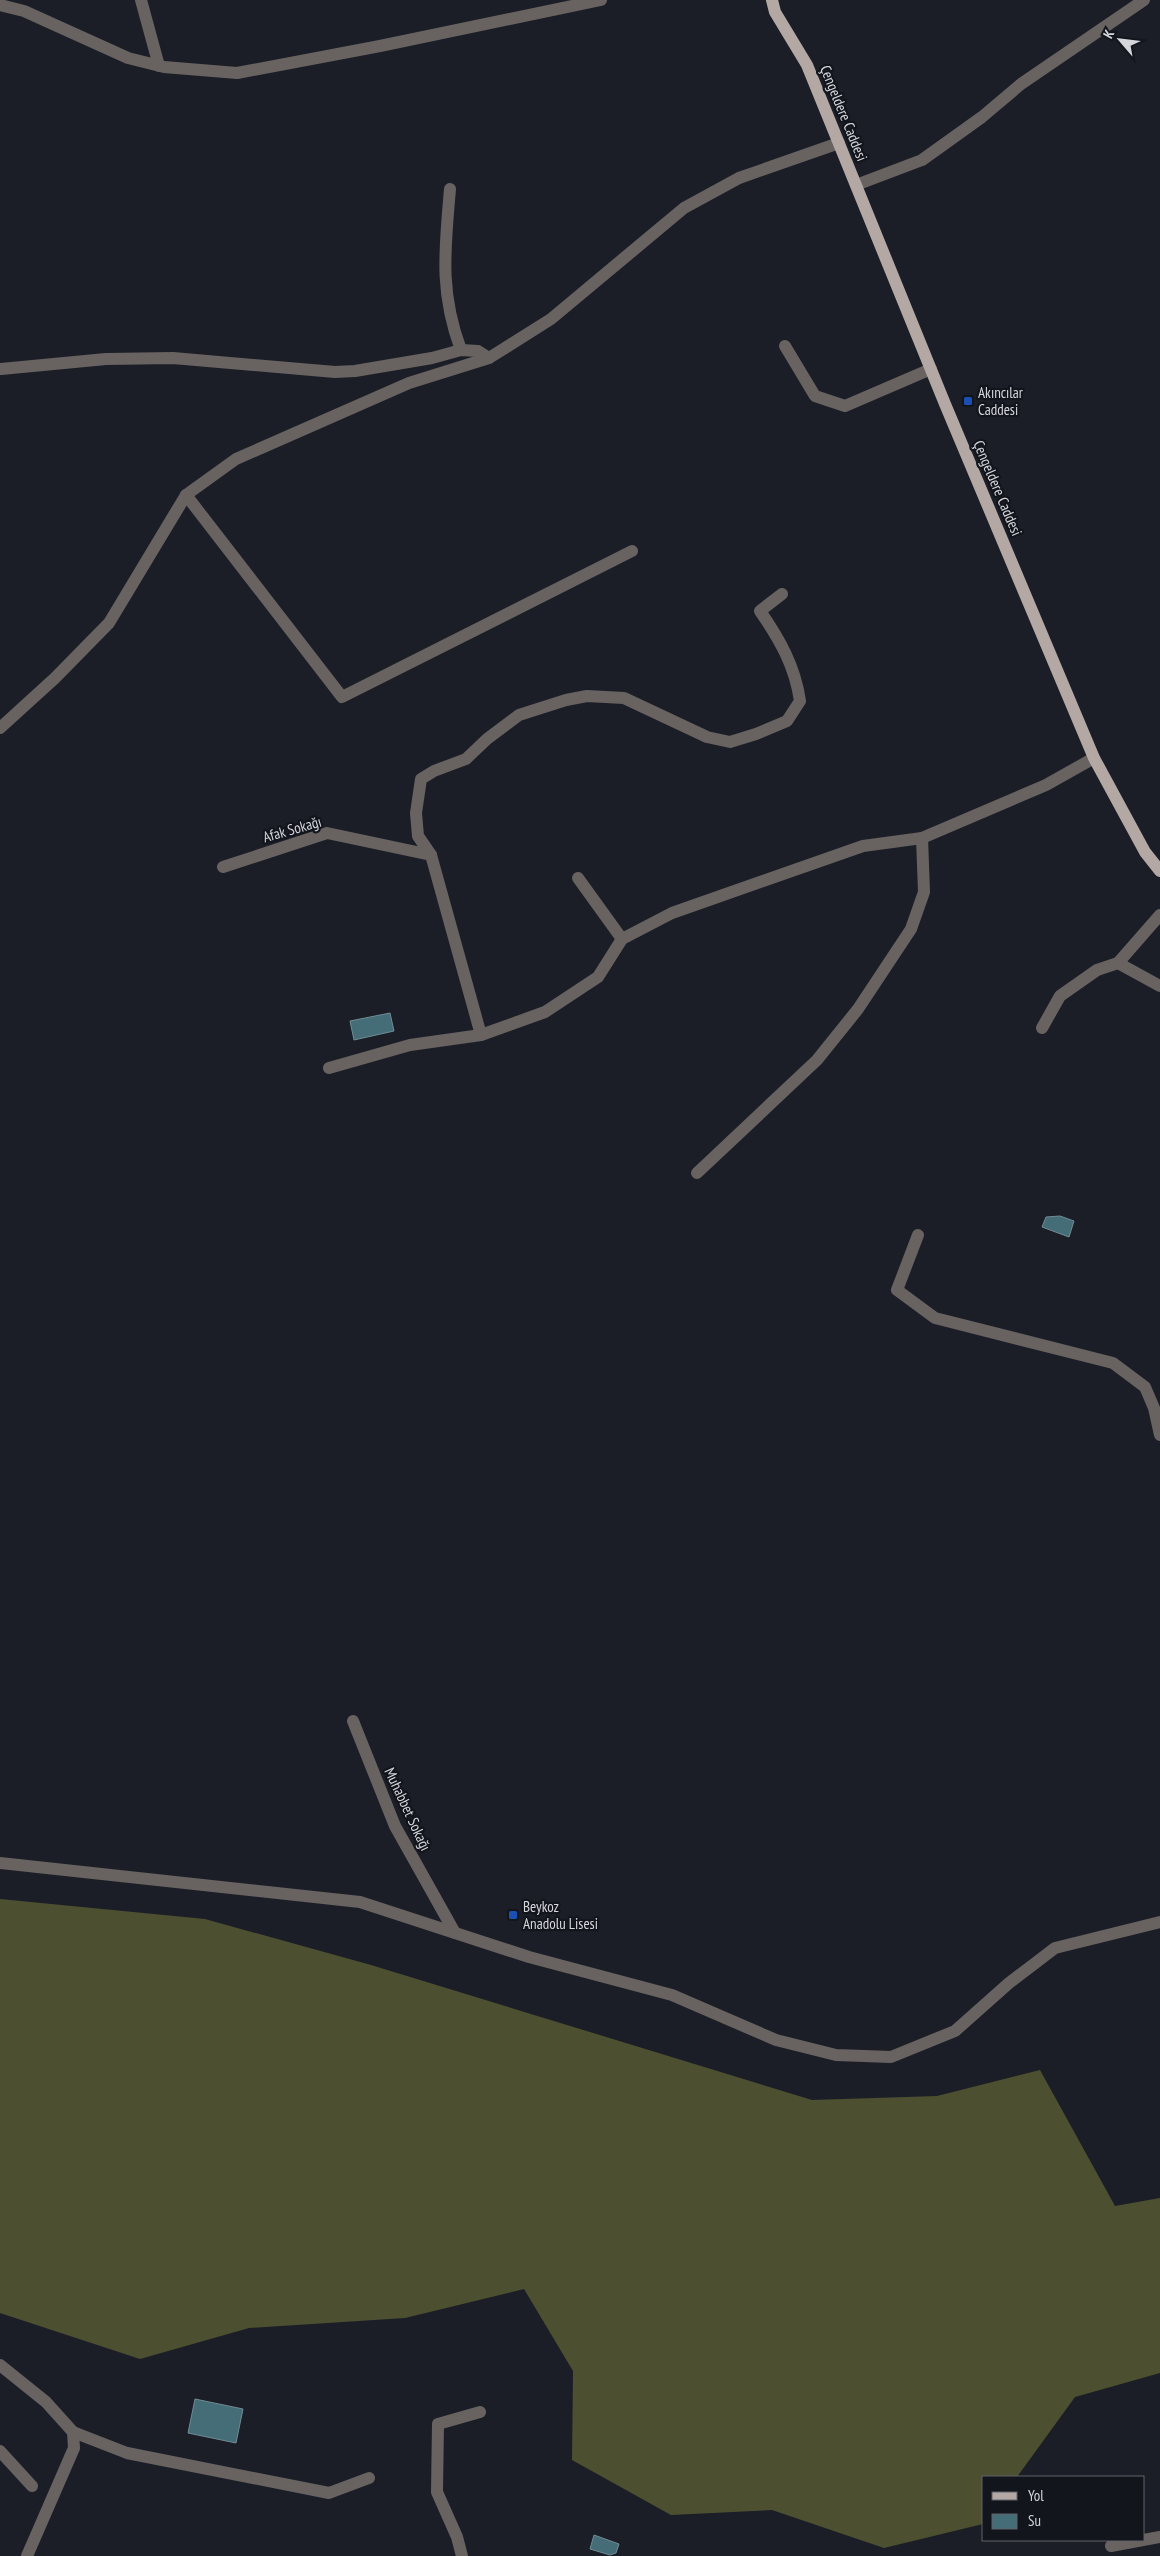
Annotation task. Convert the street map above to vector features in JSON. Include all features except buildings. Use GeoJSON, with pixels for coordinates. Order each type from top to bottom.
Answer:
{"type":"FeatureCollection","features":[{"type":"Feature","properties":{"kind":"main road","name":"Çengeldere Caddesi"},"geometry":{"type":"LineString","coordinates":[[772,0],[775,12],[807,66],[931,369],[1094,758],[1145,852],[1160,871]]}},
{"type":"Feature","properties":{"kind":"street"},"geometry":{"type":"LineString","coordinates":[[141,0],[159,66]]}},
{"type":"Feature","properties":{"kind":"street"},"geometry":{"type":"LineString","coordinates":[[4,9],[24,11],[128,58],[159,66],[236,72],[390,44],[601,0]]}},
{"type":"Feature","properties":{"kind":"street"},"geometry":{"type":"LineString","coordinates":[[856,185],[922,160],[982,117],[1021,84],[1144,0]]}},
{"type":"Feature","properties":{"kind":"street"},"geometry":{"type":"LineString","coordinates":[[0,728],[55,678],[109,623],[186,495],[236,459],[401,386],[489,358],[551,319],[684,208],[739,178],[839,143]]}},
{"type":"Feature","properties":{"kind":"street"},"geometry":{"type":"LineString","coordinates":[[450,190],[444,279],[450,319],[460,350]]}},
{"type":"Feature","properties":{"kind":"street"},"geometry":{"type":"LineString","coordinates":[[785,346],[815,396],[845,406],[931,369]]}},
{"type":"Feature","properties":{"kind":"street"},"geometry":{"type":"LineString","coordinates":[[1,369],[106,360],[173,358],[335,372],[355,371],[432,358],[460,350],[478,351],[489,358]]}},
{"type":"Feature","properties":{"kind":"street"},"geometry":{"type":"LineString","coordinates":[[186,495],[342,697],[632,551]]}},
{"type":"Feature","properties":{"kind":"street"},"geometry":{"type":"LineString","coordinates":[[480,1035],[431,855],[418,836],[416,813],[421,779],[434,771],[466,760],[487,739],[520,715],[573,698],[587,696],[624,698],[707,737],[730,742],[787,721],[800,701],[796,677],[780,639],[760,611],[782,594]]}},
{"type":"Feature","properties":{"kind":"street"},"geometry":{"type":"LineString","coordinates":[[329,1068],[410,1046],[480,1035],[545,1012],[598,977],[622,938],[672,913],[863,846],[922,838],[1046,785],[1094,758]]}},
{"type":"Feature","properties":{"kind":"street","name":"Afak Sokağı"},"geometry":{"type":"LineString","coordinates":[[223,867],[327,833],[431,855]]}},
{"type":"Feature","properties":{"kind":"street"},"geometry":{"type":"LineString","coordinates":[[697,1173],[817,1060],[863,1001],[911,929],[924,892],[922,838]]}},
{"type":"Feature","properties":{"kind":"street"},"geometry":{"type":"LineString","coordinates":[[578,878],[622,938]]}},
{"type":"Feature","properties":{"kind":"street"},"geometry":{"type":"LineString","coordinates":[[1042,1028],[1060,996],[1097,970],[1118,963],[1160,915]]}},
{"type":"Feature","properties":{"kind":"street"},"geometry":{"type":"LineString","coordinates":[[1118,963],[1160,986]]}},
{"type":"Feature","properties":{"kind":"street"},"geometry":{"type":"LineString","coordinates":[[918,1235],[897,1290],[935,1318],[1113,1363],[1145,1387],[1154,1408],[1160,1435]]}},
{"type":"Feature","properties":{"kind":"street","name":"Muhabbet Sokağı"},"geometry":{"type":"LineString","coordinates":[[353,1722],[395,1826],[455,1933]]}},
{"type":"Feature","properties":{"kind":"street"},"geometry":{"type":"LineString","coordinates":[[0,1863],[360,1902],[529,1957],[672,1995],[776,2040],[836,2055],[891,2057],[955,2031],[1009,1983],[1055,1948],[1160,1922]]}},
{"type":"Feature","properties":{"kind":"street"},"geometry":{"type":"LineString","coordinates":[[0,2365],[46,2402],[73,2432],[127,2453],[329,2493],[369,2478]]}},
{"type":"Feature","properties":{"kind":"street"},"geometry":{"type":"LineString","coordinates":[[462,2556],[437,2492],[438,2424],[480,2412]]}},
{"type":"Feature","properties":{"kind":"street"},"geometry":{"type":"LineString","coordinates":[[27,2556],[74,2448],[73,2432]]}},
{"type":"Feature","properties":{"kind":"street"},"geometry":{"type":"LineString","coordinates":[[0,2451],[32,2486]]}},
{"type":"Feature","properties":{"kind":"street"},"geometry":{"type":"LineString","coordinates":[[1145,2540],[1160,2537]]}},
{"type":"Feature","properties":{"kind":"street"},"geometry":{"type":"LineString","coordinates":[[1110,2546],[1138,2541]]}},
{"type":"Feature","properties":{"kind":"green space"},"geometry":{"type":"Polygon","coordinates":[[[0,1899],[205,1919],[371,1965],[812,2100],[937,2096],[1040,2070],[1115,2206],[1160,2198],[1160,2373],[1075,2397],[1018,2476],[982,2476],[982,2524],[884,2548],[772,2510],[671,2515],[572,2460],[573,2371],[524,2289],[405,2318],[249,2328],[140,2359],[0,2313],[0,1899]]]}},
{"type":"Feature","properties":{"kind":"water"},"geometry":{"type":"Polygon","coordinates":[[[390,1013],[394,1031],[354,1040],[350,1021],[390,1013]]]}},
{"type":"Feature","properties":{"kind":"water"},"geometry":{"type":"Polygon","coordinates":[[[1060,1216],[1074,1221],[1069,1237],[1042,1227],[1046,1217],[1060,1216]]]}},
{"type":"Feature","properties":{"kind":"water"},"geometry":{"type":"Polygon","coordinates":[[[195,2399],[243,2409],[236,2443],[188,2433],[195,2399]]]}},
{"type":"Feature","properties":{"kind":"water"},"geometry":{"type":"Polygon","coordinates":[[[594,2535],[619,2544],[616,2553],[610,2555],[590,2549],[594,2535]]]}},
{"type":"Feature","properties":{"kind":"place","name":"Akıncılar Caddesi"},"geometry":{"type":"Point","coordinates":[968,401]}},
{"type":"Feature","properties":{"kind":"place","name":"Beykoz Anadolu Lisesi"},"geometry":{"type":"Point","coordinates":[513,1915]}}]}
